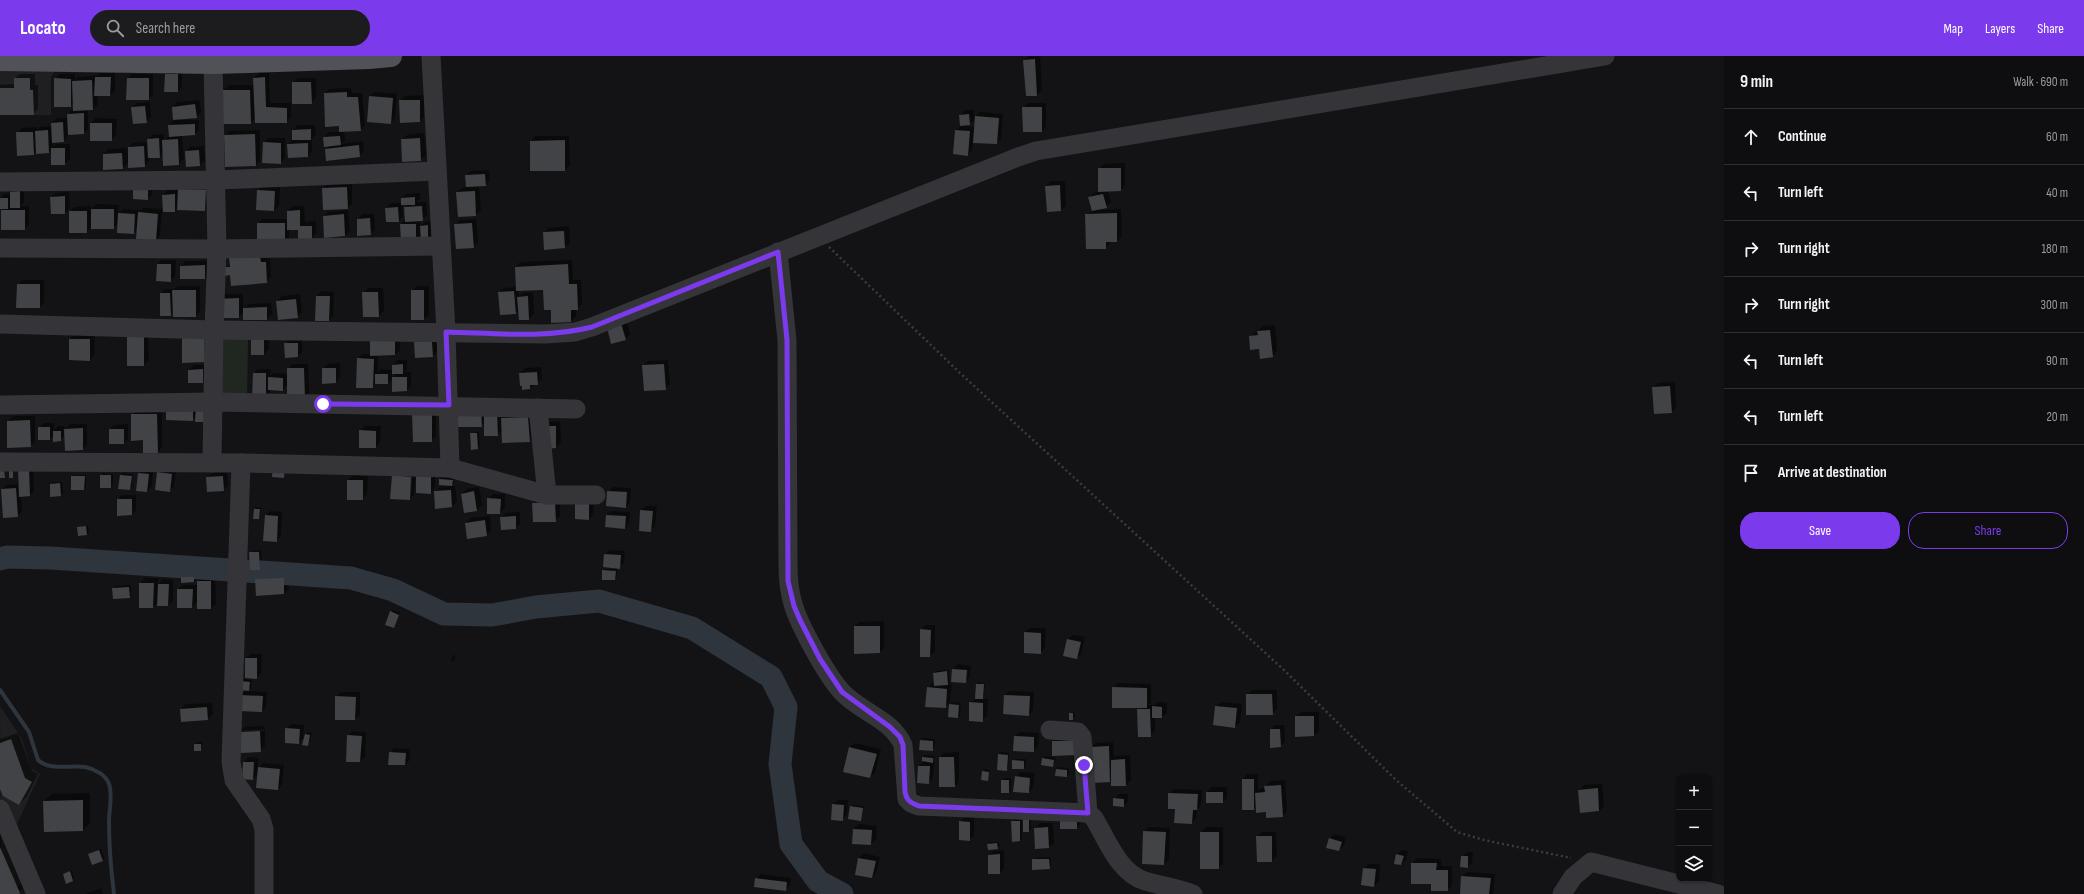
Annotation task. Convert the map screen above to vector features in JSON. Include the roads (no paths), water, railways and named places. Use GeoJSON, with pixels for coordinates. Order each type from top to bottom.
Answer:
{"type":"FeatureCollection","features":[{"type":"Feature","properties":{"kind":"main road"},"geometry":{"type":"LineString","coordinates":[[0,60],[101,59],[213,63],[391,56]]}},
{"type":"Feature","properties":{"kind":"street"},"geometry":{"type":"LineString","coordinates":[[431,56],[440,246],[446,332],[450,468]]}},
{"type":"Feature","properties":{"kind":"street"},"geometry":{"type":"LineString","coordinates":[[0,324],[214,330],[546,334],[574,332],[592,327],[818,236],[1036,151],[1605,56]]}},
{"type":"Feature","properties":{"kind":"street"},"geometry":{"type":"LineString","coordinates":[[212,463],[214,330],[218,249],[213,63]]}},
{"type":"Feature","properties":{"kind":"street"},"geometry":{"type":"LineString","coordinates":[[0,182],[216,180],[437,171]]}},
{"type":"Feature","properties":{"kind":"street"},"geometry":{"type":"LineString","coordinates":[[0,248],[218,249],[440,246]]}},
{"type":"Feature","properties":{"kind":"street"},"geometry":{"type":"LineString","coordinates":[[778,252],[787,340],[788,581],[794,606],[820,659],[842,692],[890,727],[900,737],[903,745],[905,792],[907,799],[911,803],[919,806],[1088,813],[1094,818],[1123,866],[1132,874],[1144,881],[1193,894]]}},
{"type":"Feature","properties":{"kind":"street"},"geometry":{"type":"LineString","coordinates":[[0,405],[214,402],[449,405],[576,409]]}},
{"type":"Feature","properties":{"kind":"street"},"geometry":{"type":"LineString","coordinates":[[538,408],[547,495]]}},
{"type":"Feature","properties":{"kind":"street"},"geometry":{"type":"LineString","coordinates":[[0,462],[241,463],[450,468],[547,495],[596,495]]}},
{"type":"Feature","properties":{"kind":"street"},"geometry":{"type":"LineString","coordinates":[[241,463],[231,762],[234,780],[261,819],[264,829],[264,894]]}},
{"type":"Feature","properties":{"kind":"street"},"geometry":{"type":"LineString","coordinates":[[1050,730],[1078,732],[1082,737],[1088,813]]}},
{"type":"Feature","properties":{"kind":"street"},"geometry":{"type":"LineString","coordinates":[[0,809],[36,894]]}},
{"type":"Feature","properties":{"kind":"street"},"geometry":{"type":"LineString","coordinates":[[1562,894],[1573,877],[1591,862],[1718,894]]}},
{"type":"Feature","properties":{"kind":"waterway"},"geometry":{"type":"LineString","coordinates":[[0,559],[7,557],[51,558],[351,578],[393,590],[444,614],[492,615],[536,607],[599,601],[692,628],[771,677],[786,707],[780,764],[791,844],[818,881],[842,894]]}},
{"type":"Feature","properties":{"kind":"waterway"},"geometry":{"type":"LineString","coordinates":[[0,690],[29,732],[38,760],[54,767],[89,768],[100,773],[108,781],[111,793],[109,839],[114,894]]}}]}
